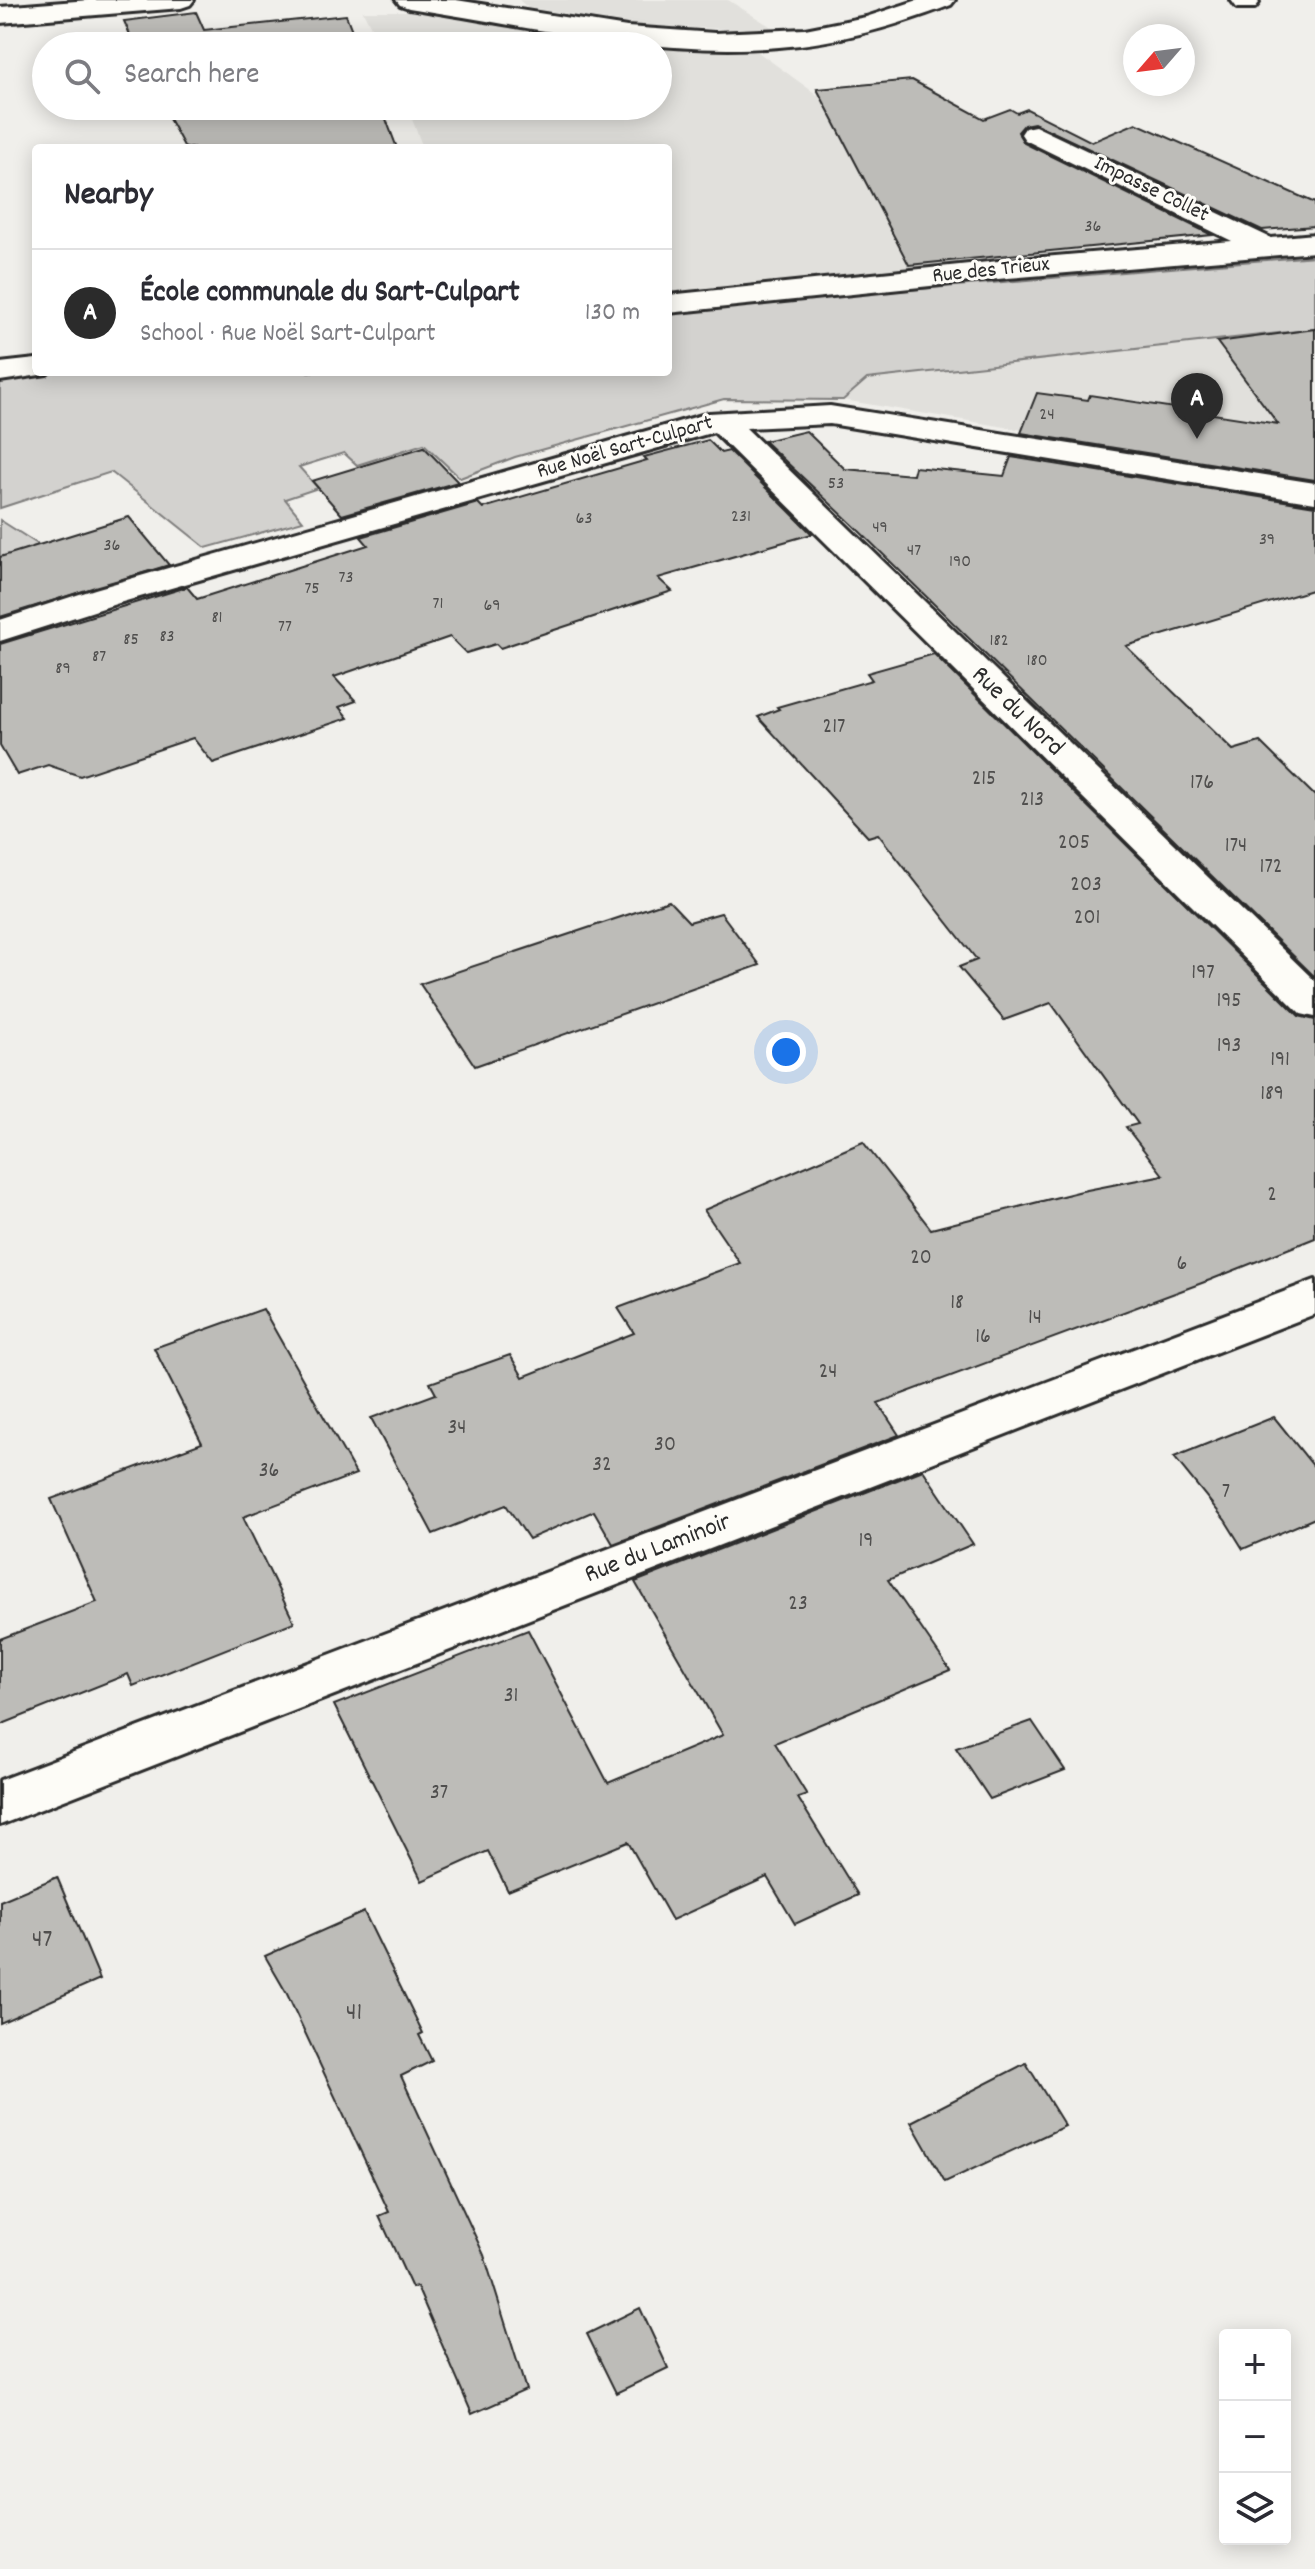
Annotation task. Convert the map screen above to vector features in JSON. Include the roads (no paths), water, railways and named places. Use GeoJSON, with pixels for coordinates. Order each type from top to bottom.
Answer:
{"type":"FeatureCollection","features":[{"type":"Feature","properties":{"kind":"street"},"geometry":{"type":"LineString","coordinates":[[0,15],[181,0]]}},
{"type":"Feature","properties":{"kind":"street"},"geometry":{"type":"LineString","coordinates":[[409,0],[622,32]]}},
{"type":"Feature","properties":{"kind":"street"},"geometry":{"type":"LineString","coordinates":[[672,38],[740,42],[856,28],[942,0]]}},
{"type":"Feature","properties":{"kind":"street","name":"Impasse Collet"},"geometry":{"type":"LineString","coordinates":[[1035,134],[1266,247]]}},
{"type":"Feature","properties":{"kind":"street","name":"Rue des Trieux"},"geometry":{"type":"LineString","coordinates":[[672,304],[1008,269],[1315,243]]}},
{"type":"Feature","properties":{"kind":"street"},"geometry":{"type":"LineString","coordinates":[[0,372],[32,368]]}},
{"type":"Feature","properties":{"kind":"street","name":"Rue Noël Sart-Culpart"},"geometry":{"type":"LineString","coordinates":[[0,631],[107,596],[720,420],[830,415],[1315,493]]}},
{"type":"Feature","properties":{"kind":"street","name":"Rue du Nord"},"geometry":{"type":"LineString","coordinates":[[720,420],[1315,1004]]}},
{"type":"Feature","properties":{"kind":"street","name":"Rue du Laminoir"},"geometry":{"type":"LineString","coordinates":[[0,1803],[1315,1296]]}},
{"type":"Feature","properties":{"kind":"place","name":"École communale du Sart-Culpart"},"geometry":{"type":"Point","coordinates":[1197,439]}}]}
